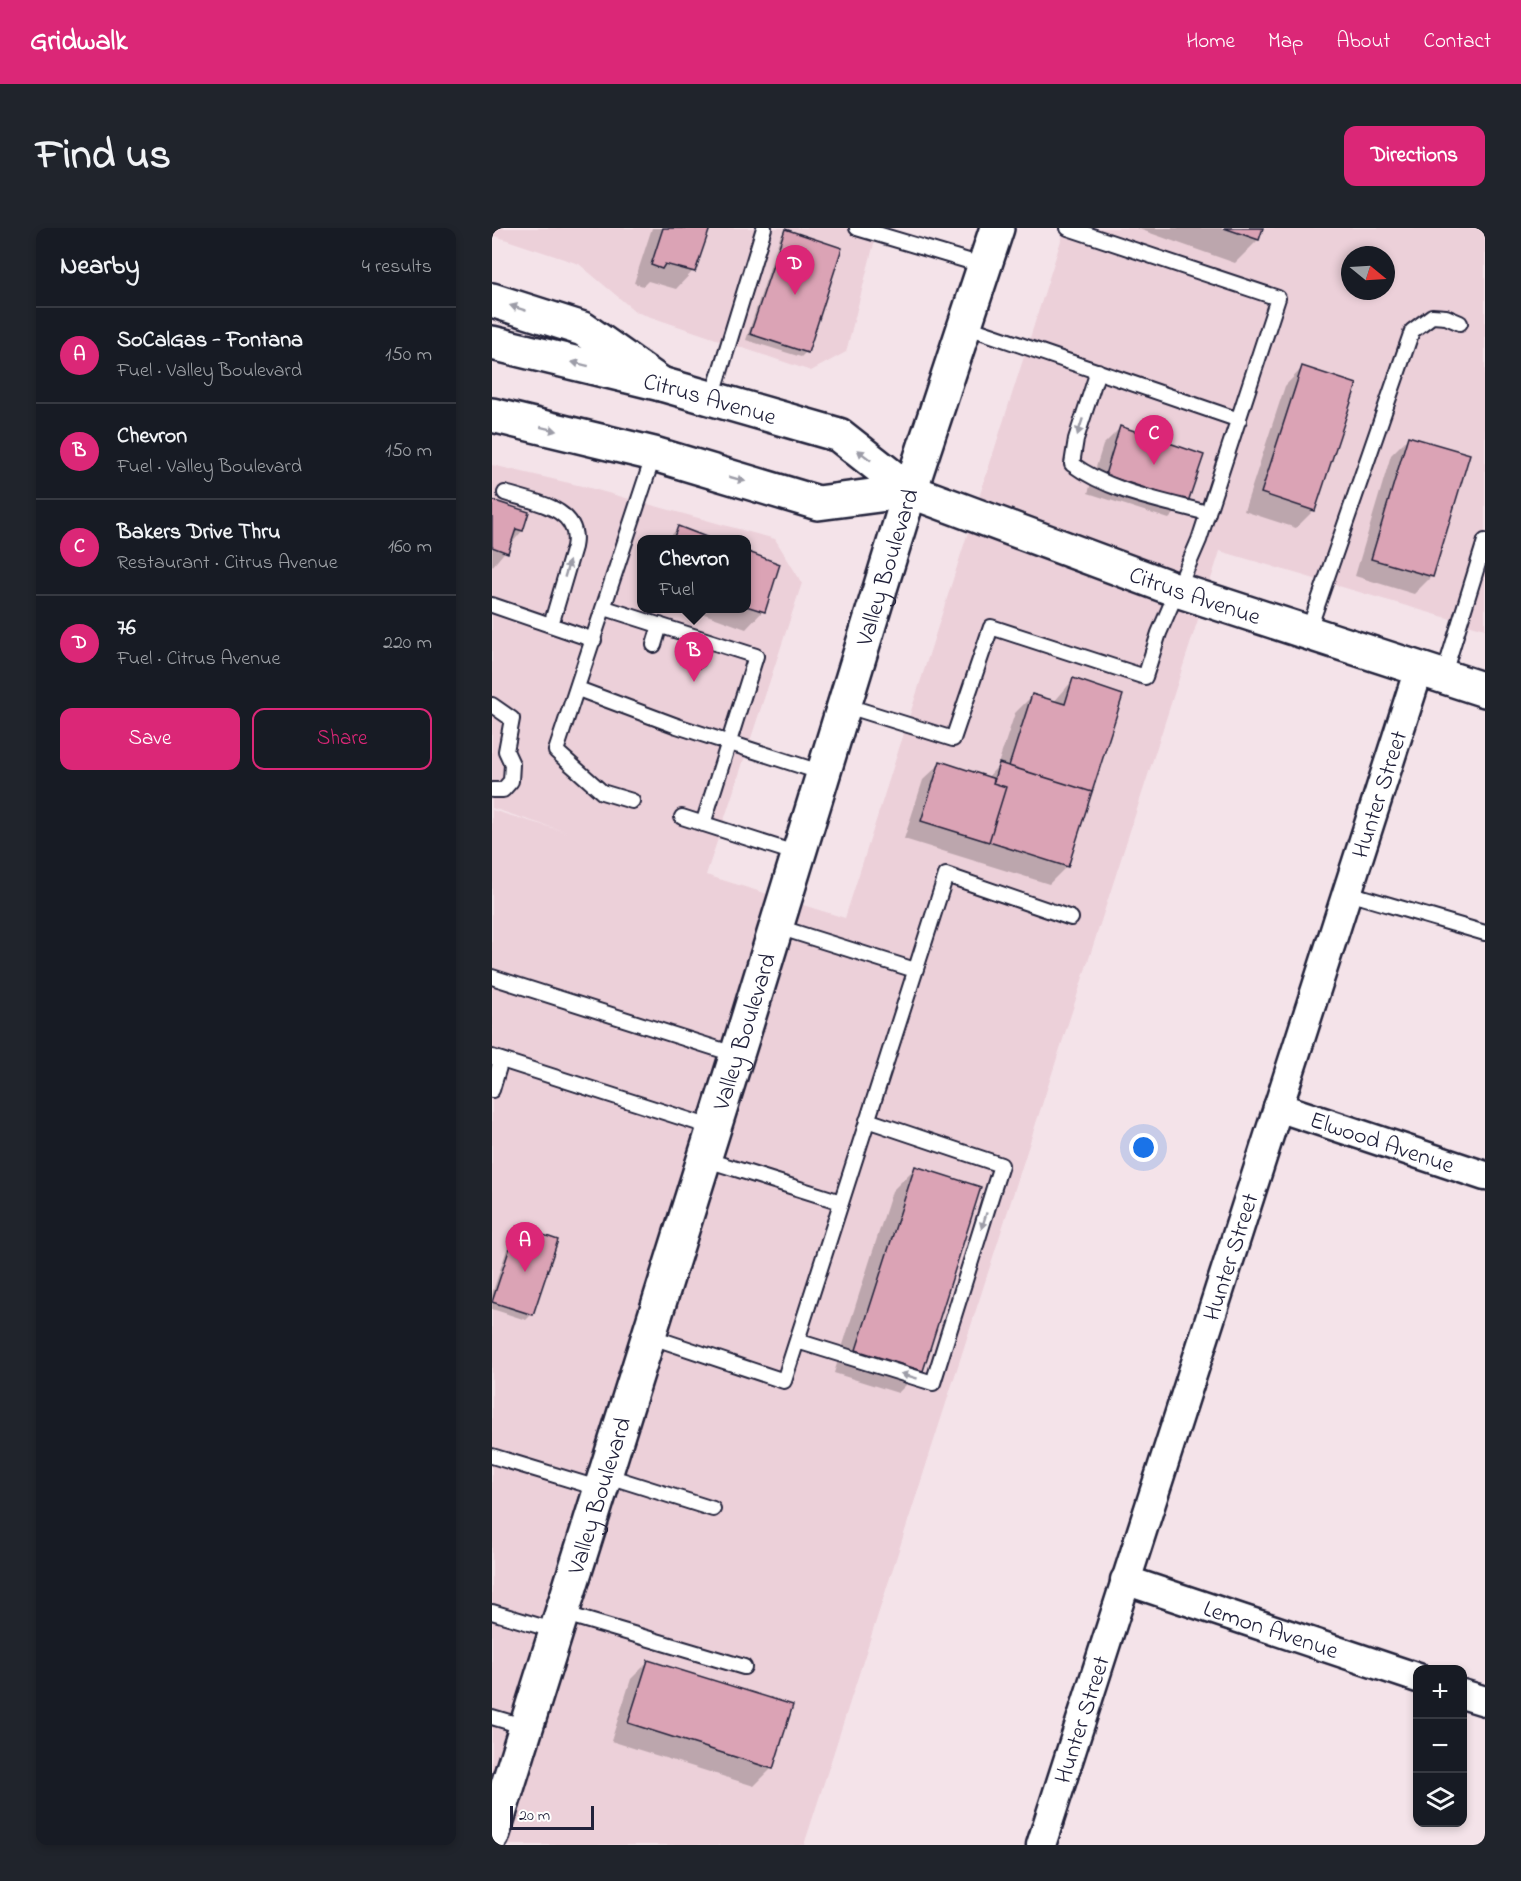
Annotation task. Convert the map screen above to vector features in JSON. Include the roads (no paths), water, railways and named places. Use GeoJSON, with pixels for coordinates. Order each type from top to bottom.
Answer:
{"type":"FeatureCollection","features":[{"type":"Feature","properties":{"kind":"main road","name":"Valley Boulevard"},"geometry":{"type":"LineString","coordinates":[[492,1836],[501,1775],[526,1727],[737,1055],[910,490],[997,228]]}},
{"type":"Feature","properties":{"kind":"main road"},"geometry":{"type":"LineString","coordinates":[[492,300],[583,329],[661,384]]}},
{"type":"Feature","properties":{"kind":"main road","name":"Citrus Avenue"},"geometry":{"type":"LineString","coordinates":[[492,343],[661,384],[839,435],[910,490],[1177,590],[1485,690]]}},
{"type":"Feature","properties":{"kind":"main road","name":"Citrus Avenue"},"geometry":{"type":"LineString","coordinates":[[492,415],[654,454],[818,503],[910,490]]}},
{"type":"Feature","properties":{"kind":"street","name":"Hunter Street"},"geometry":{"type":"LineString","coordinates":[[1041,1845],[1345,892],[1431,673]]}},
{"type":"Feature","properties":{"kind":"street","name":"Elwood Avenue"},"geometry":{"type":"LineString","coordinates":[[1278,1107],[1485,1176]]}},
{"type":"Feature","properties":{"kind":"street","name":"Lemon Avenue"},"geometry":{"type":"LineString","coordinates":[[1125,1580],[1413,1676]]}},
{"type":"Feature","properties":{"kind":"street"},"geometry":{"type":"LineString","coordinates":[[1467,1696],[1485,1701]]}},
{"type":"Feature","properties":{"kind":"lane"},"geometry":{"type":"LineString","coordinates":[[712,398],[764,228]]}},
{"type":"Feature","properties":{"kind":"lane"},"geometry":{"type":"LineString","coordinates":[[857,228],[985,266]]}},
{"type":"Feature","properties":{"kind":"lane"},"geometry":{"type":"LineString","coordinates":[[844,705],[953,739],[991,627],[1145,677],[1208,513],[1278,298],[1068,228]]}},
{"type":"Feature","properties":{"kind":"lane"},"geometry":{"type":"LineString","coordinates":[[1308,632],[1412,331],[1432,316],[1446,317],[1460,323]]}},
{"type":"Feature","properties":{"kind":"lane"},"geometry":{"type":"LineString","coordinates":[[965,326],[1239,420]]}},
{"type":"Feature","properties":{"kind":"lane"},"geometry":{"type":"LineString","coordinates":[[1098,371],[1076,439],[1072,464],[1087,475],[1131,492],[1208,513]]}},
{"type":"Feature","properties":{"kind":"lane"},"geometry":{"type":"LineString","coordinates":[[632,801],[602,792],[556,751],[654,454]]}},
{"type":"Feature","properties":{"kind":"lane"},"geometry":{"type":"LineString","coordinates":[[505,493],[562,513],[572,522],[576,536],[574,547],[551,626]]}},
{"type":"Feature","properties":{"kind":"lane"},"geometry":{"type":"LineString","coordinates":[[1431,673],[1485,541]]}},
{"type":"Feature","properties":{"kind":"lane"},"geometry":{"type":"LineString","coordinates":[[492,605],[594,640]]}},
{"type":"Feature","properties":{"kind":"lane"},"geometry":{"type":"LineString","coordinates":[[605,608],[756,656],[703,824]]}},
{"type":"Feature","properties":{"kind":"lane"},"geometry":{"type":"LineString","coordinates":[[654,645],[660,625]]}},
{"type":"Feature","properties":{"kind":"lane"},"geometry":{"type":"LineString","coordinates":[[699,660],[705,640]]}},
{"type":"Feature","properties":{"kind":"lane"},"geometry":{"type":"LineString","coordinates":[[578,689],[635,705],[728,741],[823,773]]}},
{"type":"Feature","properties":{"kind":"lane"},"geometry":{"type":"LineString","coordinates":[[492,790],[503,790],[511,781],[512,764],[506,751],[512,719],[494,706]]}},
{"type":"Feature","properties":{"kind":"lane"},"geometry":{"type":"LineString","coordinates":[[682,817],[798,854]]}},
{"type":"Feature","properties":{"kind":"lane"},"geometry":{"type":"LineString","coordinates":[[649,1336],[784,1381],[946,875],[1071,918]]}},
{"type":"Feature","properties":{"kind":"lane"},"geometry":{"type":"LineString","coordinates":[[1345,892],[1485,933]]}},
{"type":"Feature","properties":{"kind":"lane"},"geometry":{"type":"LineString","coordinates":[[775,926],[915,970]]}},
{"type":"Feature","properties":{"kind":"lane"},"geometry":{"type":"LineString","coordinates":[[492,976],[737,1055]]}},
{"type":"Feature","properties":{"kind":"lane"},"geometry":{"type":"LineString","coordinates":[[492,1090],[497,1058],[714,1128]]}},
{"type":"Feature","properties":{"kind":"lane"},"geometry":{"type":"LineString","coordinates":[[797,1341],[933,1383],[1001,1165],[867,1120]]}},
{"type":"Feature","properties":{"kind":"lane"},"geometry":{"type":"LineString","coordinates":[[704,1159],[842,1202]]}},
{"type":"Feature","properties":{"kind":"lane"},"geometry":{"type":"LineString","coordinates":[[492,1456],[713,1509]]}},
{"type":"Feature","properties":{"kind":"lane"},"geometry":{"type":"LineString","coordinates":[[492,1612],[559,1622],[744,1666]]}},
{"type":"Feature","properties":{"kind":"lane"},"geometry":{"type":"LineString","coordinates":[[492,1717],[526,1727]]}},
{"type":"Feature","properties":{"kind":"place","name":"76"},"geometry":{"type":"Point","coordinates":[795,295]}},
{"type":"Feature","properties":{"kind":"place","name":"Bakers Drive Thru"},"geometry":{"type":"Point","coordinates":[1154,465]}},
{"type":"Feature","properties":{"kind":"place","name":"Chevron"},"geometry":{"type":"Point","coordinates":[694,682]}},
{"type":"Feature","properties":{"kind":"place","name":"SoCalGas - Fontana"},"geometry":{"type":"Point","coordinates":[525,1272]}}]}
